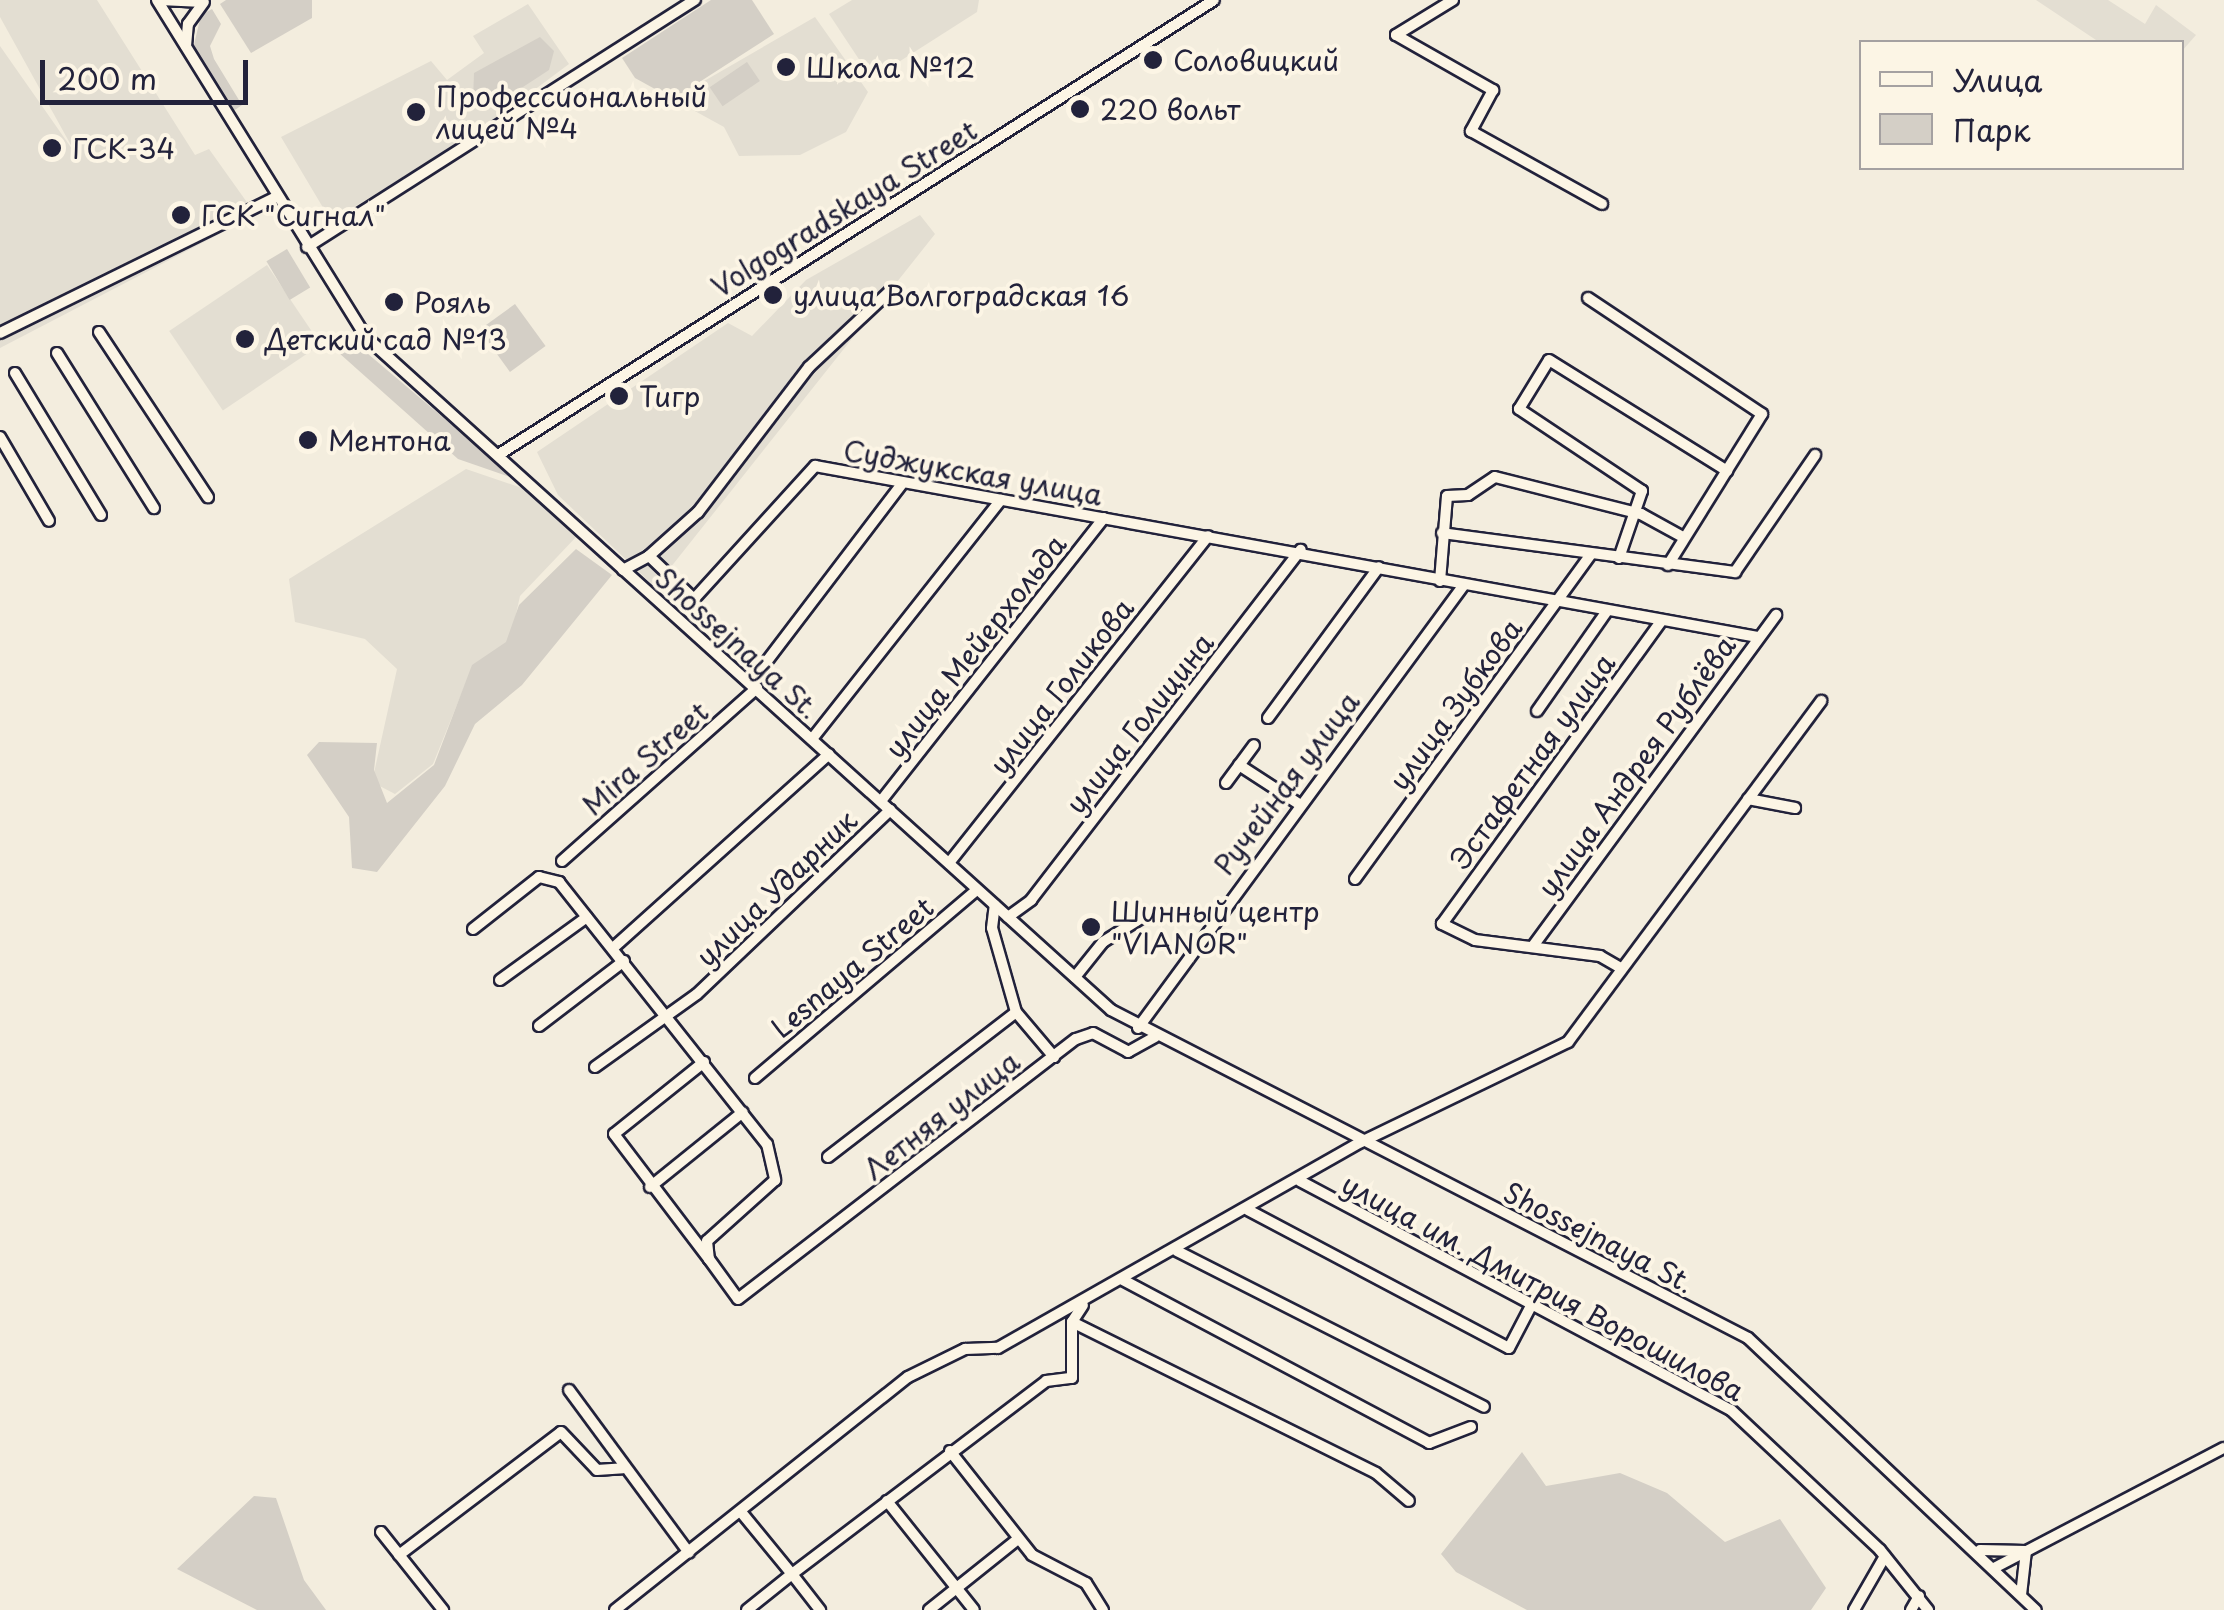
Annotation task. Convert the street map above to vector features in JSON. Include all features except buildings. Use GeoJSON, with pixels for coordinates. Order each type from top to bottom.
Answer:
{"type":"FeatureCollection","features":[{"type":"Feature","properties":{"kind":"street"},"geometry":{"type":"LineString","coordinates":[[159,0],[206,1]]}},
{"type":"Feature","properties":{"kind":"street","name":"Shossejnaya St."},"geometry":{"type":"LineString","coordinates":[[159,0],[231,124],[366,337],[949,864]]}},
{"type":"Feature","properties":{"kind":"street"},"geometry":{"type":"LineString","coordinates":[[307,247],[695,0]]}},
{"type":"Feature","properties":{"kind":"street","name":"Volgogradskaya Street"},"geometry":{"type":"LineString","coordinates":[[498,455],[1214,0]]}},
{"type":"Feature","properties":{"kind":"street"},"geometry":{"type":"LineString","coordinates":[[1452,0],[1396,35],[1493,90],[1471,131],[1602,204]]}},
{"type":"Feature","properties":{"kind":"street"},"geometry":{"type":"LineString","coordinates":[[171,22],[206,1]]}},
{"type":"Feature","properties":{"kind":"street"},"geometry":{"type":"LineString","coordinates":[[186,48],[188,24],[206,1]]}},
{"type":"Feature","properties":{"kind":"street"},"geometry":{"type":"LineString","coordinates":[[0,333],[276,197]]}},
{"type":"Feature","properties":{"kind":"street"},"geometry":{"type":"LineString","coordinates":[[623,570],[648,556],[698,512],[809,367],[890,291]]}},
{"type":"Feature","properties":{"kind":"street"},"geometry":{"type":"LineString","coordinates":[[1588,298],[1762,414],[1668,564]]}},
{"type":"Feature","properties":{"kind":"street"},"geometry":{"type":"LineString","coordinates":[[98,332],[208,497]]}},
{"type":"Feature","properties":{"kind":"street"},"geometry":{"type":"LineString","coordinates":[[57,353],[154,508]]}},
{"type":"Feature","properties":{"kind":"street"},"geometry":{"type":"LineString","coordinates":[[1619,558],[1640,489],[1519,409],[1554,358],[1728,470]]}},
{"type":"Feature","properties":{"kind":"street"},"geometry":{"type":"LineString","coordinates":[[16,374],[102,514]]}},
{"type":"Feature","properties":{"kind":"street"},"geometry":{"type":"LineString","coordinates":[[0,437],[49,521]]}},
{"type":"Feature","properties":{"kind":"street"},"geometry":{"type":"LineString","coordinates":[[1442,533],[1735,572],[1815,455]]}},
{"type":"Feature","properties":{"kind":"street","name":"Суджукская улица"},"geometry":{"type":"LineString","coordinates":[[648,556],[698,601],[808,468],[1301,550],[1379,567]]}},
{"type":"Feature","properties":{"kind":"street"},"geometry":{"type":"LineString","coordinates":[[1440,581],[1446,496],[1468,494],[1495,477],[1520,478],[1630,512],[1683,537]]}},
{"type":"Feature","properties":{"kind":"street","name":"Mira Street"},"geometry":{"type":"LineString","coordinates":[[562,861],[754,686],[901,485]]}},
{"type":"Feature","properties":{"kind":"street"},"geometry":{"type":"LineString","coordinates":[[812,738],[1001,500]]}},
{"type":"Feature","properties":{"kind":"street","name":"улица Мейерхольда"},"geometry":{"type":"LineString","coordinates":[[886,805],[1104,518]]}},
{"type":"Feature","properties":{"kind":"street","name":"улица Голикова"},"geometry":{"type":"LineString","coordinates":[[949,864],[1208,536]]}},
{"type":"Feature","properties":{"kind":"street","name":"улица Голицина"},"geometry":{"type":"LineString","coordinates":[[1008,917],[1031,900],[1301,550]]}},
{"type":"Feature","properties":{"kind":"street","name":"улица Зубкова"},"geometry":{"type":"LineString","coordinates":[[1355,879],[1590,555]]}},
{"type":"Feature","properties":{"kind":"street"},"geometry":{"type":"LineString","coordinates":[[1268,718],[1379,567],[1557,604],[1758,638]]}},
{"type":"Feature","properties":{"kind":"street","name":"Ручейная улица"},"geometry":{"type":"LineString","coordinates":[[1138,1028],[1298,804],[1463,586]]}},
{"type":"Feature","properties":{"kind":"street"},"geometry":{"type":"LineString","coordinates":[[1538,711],[1607,611]]}},
{"type":"Feature","properties":{"kind":"street","name":"улица Андрея Рублёва"},"geometry":{"type":"LineString","coordinates":[[1533,946],[1776,614]]}},
{"type":"Feature","properties":{"kind":"street","name":"Эстафетная улица"},"geometry":{"type":"LineString","coordinates":[[1533,946],[1442,929],[1661,621]]}},
{"type":"Feature","properties":{"kind":"street"},"geometry":{"type":"LineString","coordinates":[[615,1610],[908,1378],[965,1349],[998,1348],[1300,1181],[1361,1142],[1568,1042],[1619,967],[1821,702]]}},
{"type":"Feature","properties":{"kind":"street"},"geometry":{"type":"LineString","coordinates":[[1226,783],[1254,745]]}},
{"type":"Feature","properties":{"kind":"street"},"geometry":{"type":"LineString","coordinates":[[613,948],[828,754]]}},
{"type":"Feature","properties":{"kind":"street"},"geometry":{"type":"LineString","coordinates":[[1239,766],[1298,804]]}},
{"type":"Feature","properties":{"kind":"street"},"geometry":{"type":"LineString","coordinates":[[1748,799],[1795,808]]}},
{"type":"Feature","properties":{"kind":"street","name":"улица Ударник"},"geometry":{"type":"LineString","coordinates":[[595,1066],[697,994],[886,805]]}},
{"type":"Feature","properties":{"kind":"street"},"geometry":{"type":"LineString","coordinates":[[949,864],[1138,1028]]}},
{"type":"Feature","properties":{"kind":"street"},"geometry":{"type":"LineString","coordinates":[[473,929],[546,876],[588,917],[743,1112],[770,1150],[775,1180],[716,1228],[708,1259]]}},
{"type":"Feature","properties":{"kind":"street","name":"Lesnaya Street"},"geometry":{"type":"LineString","coordinates":[[756,1078],[977,890]]}},
{"type":"Feature","properties":{"kind":"street"},"geometry":{"type":"LineString","coordinates":[[995,906],[992,928],[1016,1012],[1054,1057]]}},
{"type":"Feature","properties":{"kind":"street"},"geometry":{"type":"LineString","coordinates":[[500,980],[588,917]]}},
{"type":"Feature","properties":{"kind":"street"},"geometry":{"type":"LineString","coordinates":[[1075,977],[1103,942],[1143,917]]}},
{"type":"Feature","properties":{"kind":"street"},"geometry":{"type":"LineString","coordinates":[[1533,946],[1619,967]]}},
{"type":"Feature","properties":{"kind":"street"},"geometry":{"type":"LineString","coordinates":[[539,1026],[624,962]]}},
{"type":"Feature","properties":{"kind":"street"},"geometry":{"type":"LineString","coordinates":[[828,1156],[1016,1012]]}},
{"type":"Feature","properties":{"kind":"street","name":"Shossejnaya St."},"geometry":{"type":"LineString","coordinates":[[1138,1028],[1748,1338],[2036,1610]]}},
{"type":"Feature","properties":{"kind":"street","name":"Летняя улица"},"geometry":{"type":"LineString","coordinates":[[708,1259],[738,1299],[1054,1057],[1093,1033],[1128,1052],[1155,1037]]}},
{"type":"Feature","properties":{"kind":"street"},"geometry":{"type":"LineString","coordinates":[[704,1062],[614,1134],[650,1188],[708,1259]]}},
{"type":"Feature","properties":{"kind":"street"},"geometry":{"type":"LineString","coordinates":[[650,1188],[743,1112]]}},
{"type":"Feature","properties":{"kind":"street","name":"улица им. Дмитрия Ворошилова"},"geometry":{"type":"LineString","coordinates":[[1300,1181],[1731,1410],[1885,1556],[1928,1610]]}},
{"type":"Feature","properties":{"kind":"street"},"geometry":{"type":"LineString","coordinates":[[1248,1210],[1510,1348],[1532,1304]]}},
{"type":"Feature","properties":{"kind":"street"},"geometry":{"type":"LineString","coordinates":[[1177,1250],[1484,1407]]}},
{"type":"Feature","properties":{"kind":"street"},"geometry":{"type":"LineString","coordinates":[[1123,1280],[1429,1443],[1472,1427]]}},
{"type":"Feature","properties":{"kind":"street"},"geometry":{"type":"LineString","coordinates":[[747,1610],[1046,1381],[1072,1378],[1072,1322],[1083,1304]]}},
{"type":"Feature","properties":{"kind":"street"},"geometry":{"type":"LineString","coordinates":[[1072,1322],[1376,1473],[1409,1501]]}},
{"type":"Feature","properties":{"kind":"street"},"geometry":{"type":"LineString","coordinates":[[569,1390],[622,1468],[689,1553]]}},
{"type":"Feature","properties":{"kind":"street"},"geometry":{"type":"LineString","coordinates":[[399,1555],[561,1432],[597,1470],[622,1468]]}},
{"type":"Feature","properties":{"kind":"street"},"geometry":{"type":"LineString","coordinates":[[1994,1568],[2224,1448]]}},
{"type":"Feature","properties":{"kind":"street"},"geometry":{"type":"LineString","coordinates":[[950,1451],[1018,1539],[1045,1564],[1086,1583],[1103,1610]]}},
{"type":"Feature","properties":{"kind":"street"},"geometry":{"type":"LineString","coordinates":[[886,1500],[974,1610]]}},
{"type":"Feature","properties":{"kind":"street"},"geometry":{"type":"LineString","coordinates":[[741,1512],[820,1610]]}},
{"type":"Feature","properties":{"kind":"street"},"geometry":{"type":"LineString","coordinates":[[381,1532],[443,1610]]}},
{"type":"Feature","properties":{"kind":"street"},"geometry":{"type":"LineString","coordinates":[[929,1610],[1018,1539]]}},
{"type":"Feature","properties":{"kind":"street"},"geometry":{"type":"LineString","coordinates":[[1971,1546],[1998,1556],[2026,1551]]}},
{"type":"Feature","properties":{"kind":"street"},"geometry":{"type":"LineString","coordinates":[[2021,1596],[2026,1551]]}},
{"type":"Feature","properties":{"kind":"street"},"geometry":{"type":"LineString","coordinates":[[1854,1610],[1885,1556]]}},
{"type":"Feature","properties":{"kind":"street"},"geometry":{"type":"LineString","coordinates":[[1911,1610],[1919,1596]]}},
{"type":"Feature","properties":{"kind":"shaded area"},"geometry":{"type":"Polygon","coordinates":[[[0,0],[97,0],[195,155],[209,149],[256,215],[0,348],[0,46],[77,156],[0,17],[0,0]]]}},
{"type":"Feature","properties":{"kind":"shaded area"},"geometry":{"type":"Polygon","coordinates":[[[852,0],[979,0],[977,12],[872,79],[829,14],[852,0]]]}},
{"type":"Feature","properties":{"kind":"shaded area"},"geometry":{"type":"Polygon","coordinates":[[[2036,0],[2108,0],[2145,24],[2156,5],[2196,35],[2184,49],[2184,40],[2096,40],[2036,0]]]}},
{"type":"Feature","properties":{"kind":"shaded area","name":"Профессиональный лицей №4"},"geometry":{"type":"Polygon","coordinates":[[[528,4],[569,64],[482,129],[331,221],[281,137],[431,61],[447,80],[484,53],[473,36],[528,4]]]}},
{"type":"Feature","properties":{"kind":"shaded area","name":"Школа №12"},"geometry":{"type":"Polygon","coordinates":[[[815,17],[868,92],[846,132],[800,155],[739,156],[724,127],[673,99],[815,17]]]}},
{"type":"Feature","properties":{"kind":"shaded area"},"geometry":{"type":"Polygon","coordinates":[[[920,215],[935,234],[655,587],[558,495],[537,452],[728,323],[752,336],[806,280],[920,215]]]}},
{"type":"Feature","properties":{"kind":"shaded area","name":"Детский сад №13"},"geometry":{"type":"Polygon","coordinates":[[[267,265],[321,345],[223,411],[169,331],[267,265]]]}},
{"type":"Feature","properties":{"kind":"shaded area"},"geometry":{"type":"Polygon","coordinates":[[[466,469],[522,488],[577,536],[520,596],[510,642],[471,670],[433,764],[395,794],[372,782],[397,669],[365,639],[295,622],[289,579],[466,469]]]}},
{"type":"Feature","properties":{"kind":"green space"},"geometry":{"type":"Polygon","coordinates":[[[226,0],[312,0],[312,18],[251,53],[220,4],[226,0]]]}},
{"type":"Feature","properties":{"kind":"green space"},"geometry":{"type":"Polygon","coordinates":[[[711,0],[752,0],[774,34],[673,99],[635,78],[622,58],[711,0]]]}},
{"type":"Feature","properties":{"kind":"green space"},"geometry":{"type":"Polygon","coordinates":[[[212,9],[221,24],[210,46],[214,59],[242,105],[232,112],[193,49],[201,15],[212,9]]]}},
{"type":"Feature","properties":{"kind":"green space"},"geometry":{"type":"Polygon","coordinates":[[[540,37],[554,51],[549,70],[494,106],[473,101],[474,73],[540,37]]]}},
{"type":"Feature","properties":{"kind":"green space"},"geometry":{"type":"Polygon","coordinates":[[[747,62],[760,81],[723,106],[710,87],[747,62]]]}},
{"type":"Feature","properties":{"kind":"green space"},"geometry":{"type":"Polygon","coordinates":[[[287,249],[310,288],[290,300],[266,261],[287,249]]]}},
{"type":"Feature","properties":{"kind":"green space"},"geometry":{"type":"Polygon","coordinates":[[[515,304],[546,346],[510,372],[479,330],[515,304]]]}},
{"type":"Feature","properties":{"kind":"green space"},"geometry":{"type":"Polygon","coordinates":[[[348,337],[516,479],[458,459],[339,353],[348,337]]]}},
{"type":"Feature","properties":{"kind":"green space"},"geometry":{"type":"Polygon","coordinates":[[[576,549],[612,575],[522,685],[475,724],[445,786],[377,872],[352,868],[349,817],[307,755],[319,742],[377,743],[374,770],[387,803],[434,765],[472,665],[506,642],[519,605],[576,549]]]}},
{"type":"Feature","properties":{"kind":"green space"},"geometry":{"type":"Polygon","coordinates":[[[1522,1452],[1546,1486],[1620,1473],[1667,1493],[1725,1542],[1780,1519],[1826,1588],[1811,1610],[1527,1610],[1456,1572],[1441,1554],[1522,1452]]]}},
{"type":"Feature","properties":{"kind":"green space"},"geometry":{"type":"Polygon","coordinates":[[[254,1496],[276,1498],[304,1580],[326,1610],[257,1610],[177,1569],[254,1496]]]}},
{"type":"Feature","properties":{"kind":"place","name":"Соловицкий"},"geometry":{"type":"Point","coordinates":[1153,60]}},
{"type":"Feature","properties":{"kind":"place","name":"Школа №12"},"geometry":{"type":"Point","coordinates":[786,67]}},
{"type":"Feature","properties":{"kind":"place","name":"220 вольт"},"geometry":{"type":"Point","coordinates":[1080,109]}},
{"type":"Feature","properties":{"kind":"place","name":"Профессиональный лицей №4"},"geometry":{"type":"Point","coordinates":[416,112]}},
{"type":"Feature","properties":{"kind":"place","name":"ГСК-34"},"geometry":{"type":"Point","coordinates":[52,148]}},
{"type":"Feature","properties":{"kind":"place","name":"ГСК \"Сигнал\""},"geometry":{"type":"Point","coordinates":[181,215]}},
{"type":"Feature","properties":{"kind":"place","name":"улица Волгоградская 16"},"geometry":{"type":"Point","coordinates":[773,295]}},
{"type":"Feature","properties":{"kind":"place","name":"Рояль"},"geometry":{"type":"Point","coordinates":[394,302]}},
{"type":"Feature","properties":{"kind":"place","name":"Детский сад №13"},"geometry":{"type":"Point","coordinates":[245,339]}},
{"type":"Feature","properties":{"kind":"place","name":"Тигр"},"geometry":{"type":"Point","coordinates":[619,396]}},
{"type":"Feature","properties":{"kind":"place","name":"Ментона"},"geometry":{"type":"Point","coordinates":[308,440]}},
{"type":"Feature","properties":{"kind":"place","name":"Шинный центр \"VIANOR\""},"geometry":{"type":"Point","coordinates":[1091,927]}}]}
